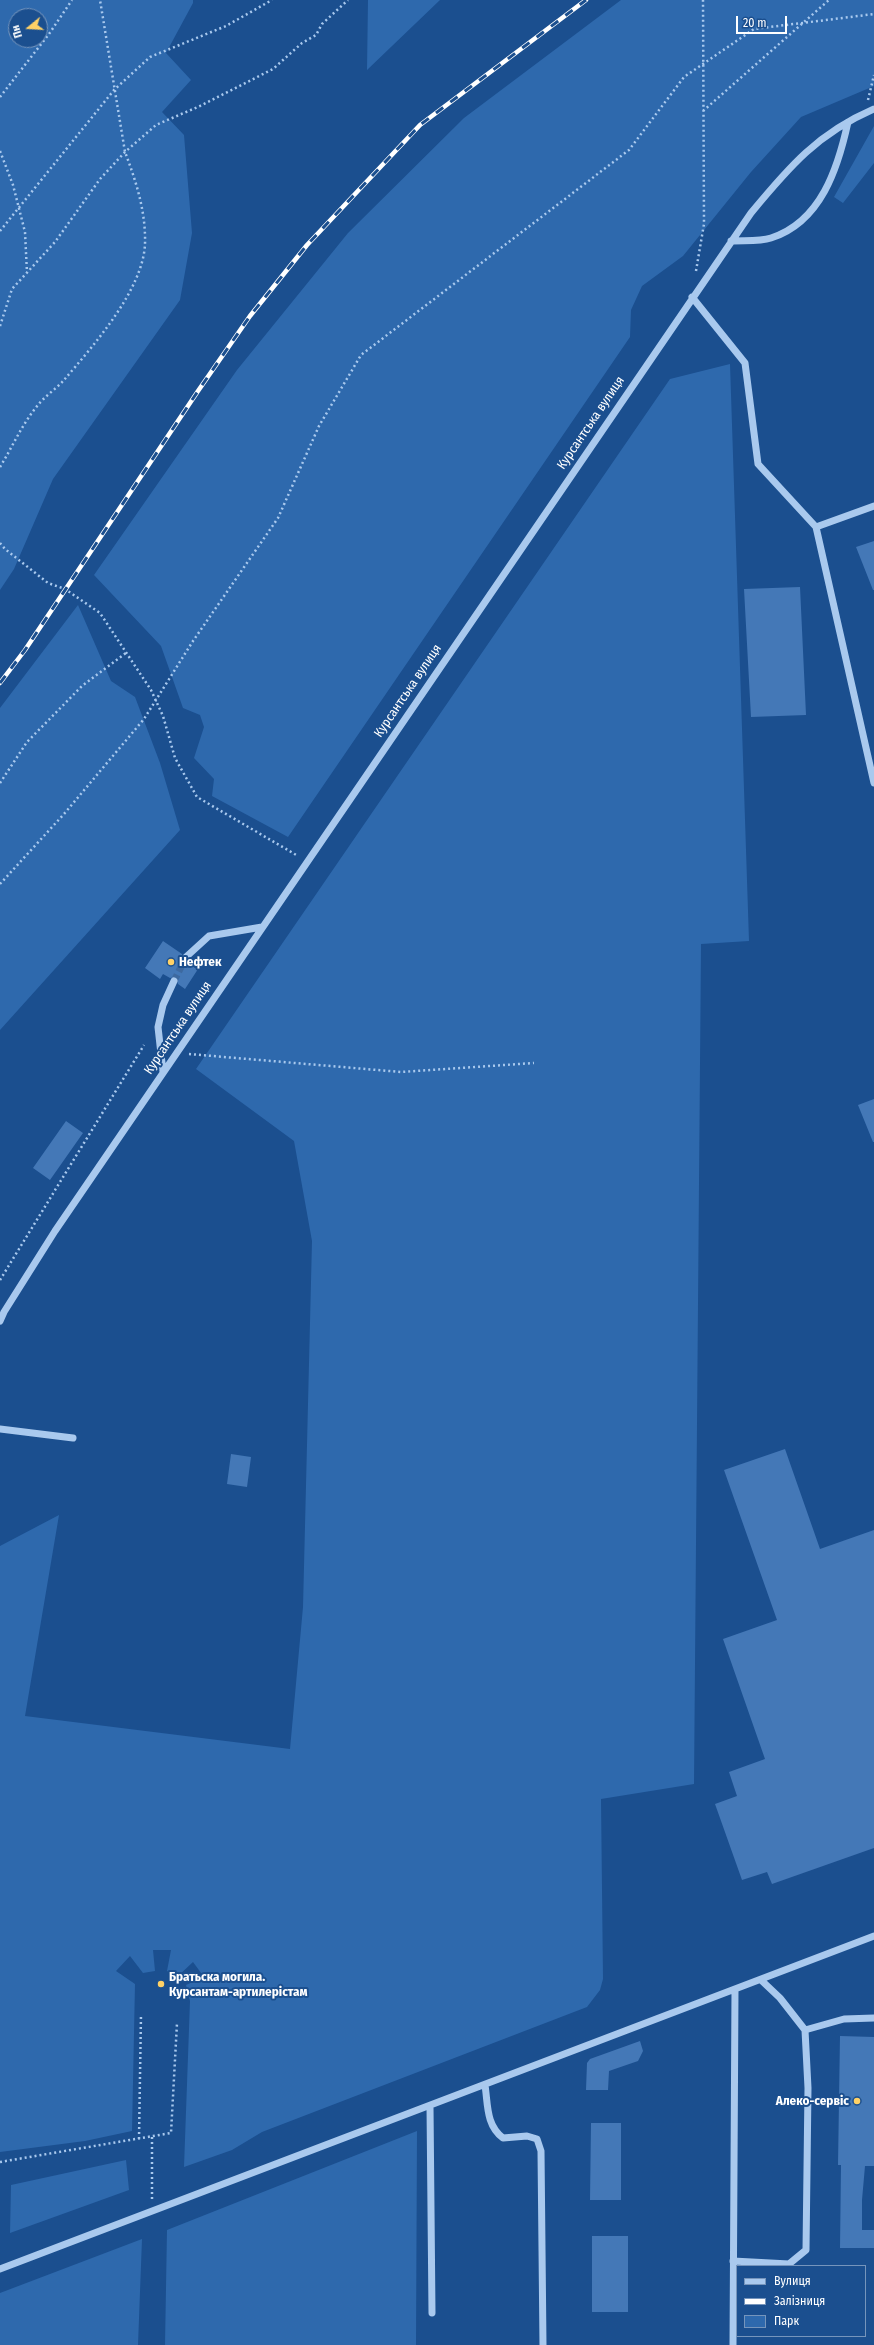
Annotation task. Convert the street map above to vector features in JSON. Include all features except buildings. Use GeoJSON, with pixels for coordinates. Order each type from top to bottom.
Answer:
{"type":"FeatureCollection","features":[{"type":"Feature","properties":{"kind":"street","name":"Курсантська вулиця"},"geometry":{"type":"LineString","coordinates":[[0,1321],[4,1312],[55,1231],[731,241],[784,172],[818,140],[848,122],[874,109]]}},
{"type":"Feature","properties":{"kind":"street"},"geometry":{"type":"LineString","coordinates":[[731,241],[770,238],[802,223],[827,188],[840,156],[848,122]]}},
{"type":"Feature","properties":{"kind":"street"},"geometry":{"type":"LineString","coordinates":[[692,297],[745,363],[758,464],[816,527],[874,783]]}},
{"type":"Feature","properties":{"kind":"street"},"geometry":{"type":"LineString","coordinates":[[816,527],[874,506]]}},
{"type":"Feature","properties":{"kind":"street"},"geometry":{"type":"LineString","coordinates":[[186,957],[209,936],[262,926]]}},
{"type":"Feature","properties":{"kind":"street"},"geometry":{"type":"LineString","coordinates":[[163,1072],[158,1027],[163,1005],[174,981]]}},
{"type":"Feature","properties":{"kind":"street"},"geometry":{"type":"LineString","coordinates":[[0,1429],[73,1438]]}},
{"type":"Feature","properties":{"kind":"street"},"geometry":{"type":"LineString","coordinates":[[0,2269],[874,1936]]}},
{"type":"Feature","properties":{"kind":"street"},"geometry":{"type":"LineString","coordinates":[[733,2262],[789,2264],[806,2250],[808,2088],[805,2030],[780,1998],[760,1980]]}},
{"type":"Feature","properties":{"kind":"street"},"geometry":{"type":"LineString","coordinates":[[733,2345],[734,1990]]}},
{"type":"Feature","properties":{"kind":"street"},"geometry":{"type":"LineString","coordinates":[[805,2030],[844,2019],[874,2018]]}},
{"type":"Feature","properties":{"kind":"street"},"geometry":{"type":"LineString","coordinates":[[485,2085],[490,2121],[494,2131],[503,2138],[527,2136],[537,2139],[541,2151],[543,2345]]}},
{"type":"Feature","properties":{"kind":"street"},"geometry":{"type":"LineString","coordinates":[[430,2106],[432,2313]]}},
{"type":"Feature","properties":{"kind":"path"},"geometry":{"type":"LineString","coordinates":[[0,97],[49,34],[72,0]]}},
{"type":"Feature","properties":{"kind":"path"},"geometry":{"type":"LineString","coordinates":[[0,467],[24,423],[39,403],[60,385],[82,359],[130,293],[141,263],[145,244],[142,209],[134,174],[125,152],[100,0]]}},
{"type":"Feature","properties":{"kind":"path"},"geometry":{"type":"LineString","coordinates":[[0,231],[114,90],[150,57],[226,26],[272,0]]}},
{"type":"Feature","properties":{"kind":"path"},"geometry":{"type":"LineString","coordinates":[[0,326],[12,289],[55,242],[100,180],[125,152],[156,125],[200,106],[273,69],[302,43],[316,35],[322,24],[348,0]]}},
{"type":"Feature","properties":{"kind":"path"},"geometry":{"type":"LineString","coordinates":[[696,274],[704,224],[703,0]]}},
{"type":"Feature","properties":{"kind":"path"},"geometry":{"type":"LineString","coordinates":[[703,112],[828,0]]}},
{"type":"Feature","properties":{"kind":"path"},"geometry":{"type":"LineString","coordinates":[[0,884],[64,814],[144,719],[193,641],[278,518],[319,426],[361,356],[629,150],[684,77],[754,29],[874,14]]}},
{"type":"Feature","properties":{"kind":"path"},"geometry":{"type":"LineString","coordinates":[[864,114],[874,75]]}},
{"type":"Feature","properties":{"kind":"path"},"geometry":{"type":"LineString","coordinates":[[0,151],[25,232],[27,273]]}},
{"type":"Feature","properties":{"kind":"path"},"geometry":{"type":"LineString","coordinates":[[0,543],[5,549],[48,583],[65,589],[100,613],[156,700],[163,716],[175,758],[196,797],[238,823],[307,861]]}},
{"type":"Feature","properties":{"kind":"path"},"geometry":{"type":"LineString","coordinates":[[0,783],[27,742],[82,686],[126,653]]}},
{"type":"Feature","properties":{"kind":"path"},"geometry":{"type":"LineString","coordinates":[[0,1280],[144,1044]]}},
{"type":"Feature","properties":{"kind":"path"},"geometry":{"type":"LineString","coordinates":[[176,1053],[401,1072],[534,1062]]}},
{"type":"Feature","properties":{"kind":"path"},"geometry":{"type":"LineString","coordinates":[[139,2139],[141,2014]]}},
{"type":"Feature","properties":{"kind":"path"},"geometry":{"type":"LineString","coordinates":[[0,2162],[171,2133],[177,2023]]}},
{"type":"Feature","properties":{"kind":"path"},"geometry":{"type":"LineString","coordinates":[[152,2137],[152,2211]]}},
{"type":"Feature","properties":{"kind":"green space"},"geometry":{"type":"Polygon","coordinates":[[[0,0],[193,0],[193,3],[166,53],[191,80],[162,112],[184,135],[192,233],[180,300],[53,479],[14,569],[0,590],[0,0]]]}},
{"type":"Feature","properties":{"kind":"green space"},"geometry":{"type":"Polygon","coordinates":[[[368,0],[440,0],[367,70],[368,0]]]}},
{"type":"Feature","properties":{"kind":"green space"},"geometry":{"type":"Polygon","coordinates":[[[621,0],[874,0],[874,86],[801,117],[751,172],[683,256],[642,286],[631,310],[630,337],[288,837],[212,796],[214,779],[194,758],[204,727],[200,715],[183,708],[161,646],[94,575],[237,370],[348,233],[464,118],[621,0]]]}},
{"type":"Feature","properties":{"kind":"green space"},"geometry":{"type":"Polygon","coordinates":[[[874,126],[874,163],[843,203],[834,197],[874,126]]]}},
{"type":"Feature","properties":{"kind":"green space"},"geometry":{"type":"Polygon","coordinates":[[[730,364],[749,941],[701,944],[694,1784],[601,1799],[603,1979],[600,1990],[587,2007],[262,2132],[232,2150],[184,2167],[190,2001],[186,1985],[204,1977],[193,1962],[177,1977],[167,1971],[171,1950],[153,1950],[155,1971],[143,1973],[130,1956],[116,1971],[135,1984],[132,2131],[85,2141],[0,2152],[0,1546],[59,1515],[25,1716],[290,1749],[303,1607],[312,1241],[294,1141],[196,1069],[670,379],[730,364]]]}},
{"type":"Feature","properties":{"kind":"green space"},"geometry":{"type":"Polygon","coordinates":[[[78,605],[111,681],[135,697],[160,763],[180,830],[0,1030],[0,708],[78,605]]]}},
{"type":"Feature","properties":{"kind":"green space"},"geometry":{"type":"Polygon","coordinates":[[[417,2131],[416,2345],[165,2345],[167,2230],[417,2131]]]}},
{"type":"Feature","properties":{"kind":"green space"},"geometry":{"type":"Polygon","coordinates":[[[126,2160],[129,2190],[10,2233],[11,2185],[126,2160]]]}},
{"type":"Feature","properties":{"kind":"green space"},"geometry":{"type":"Polygon","coordinates":[[[142,2239],[138,2345],[0,2345],[0,2293],[142,2239]]]}},
{"type":"Feature","properties":{"kind":"tunnel"},"geometry":{"type":"LineString","coordinates":[[174,981],[186,957]]}},
{"type":"Feature","properties":{"kind":"railway"},"geometry":{"type":"LineString","coordinates":[[0,683],[25,650],[198,391],[250,316],[307,245],[420,125],[586,0]]}},
{"type":"Feature","properties":{"kind":"place","name":"Нефтек"},"geometry":{"type":"Point","coordinates":[171,962]}},
{"type":"Feature","properties":{"kind":"place","name":"Братьска могила. Курсантам-артилерістам"},"geometry":{"type":"Point","coordinates":[161,1984]}},
{"type":"Feature","properties":{"kind":"place","name":"Алеко-сервіс"},"geometry":{"type":"Point","coordinates":[857,2101]}}]}
